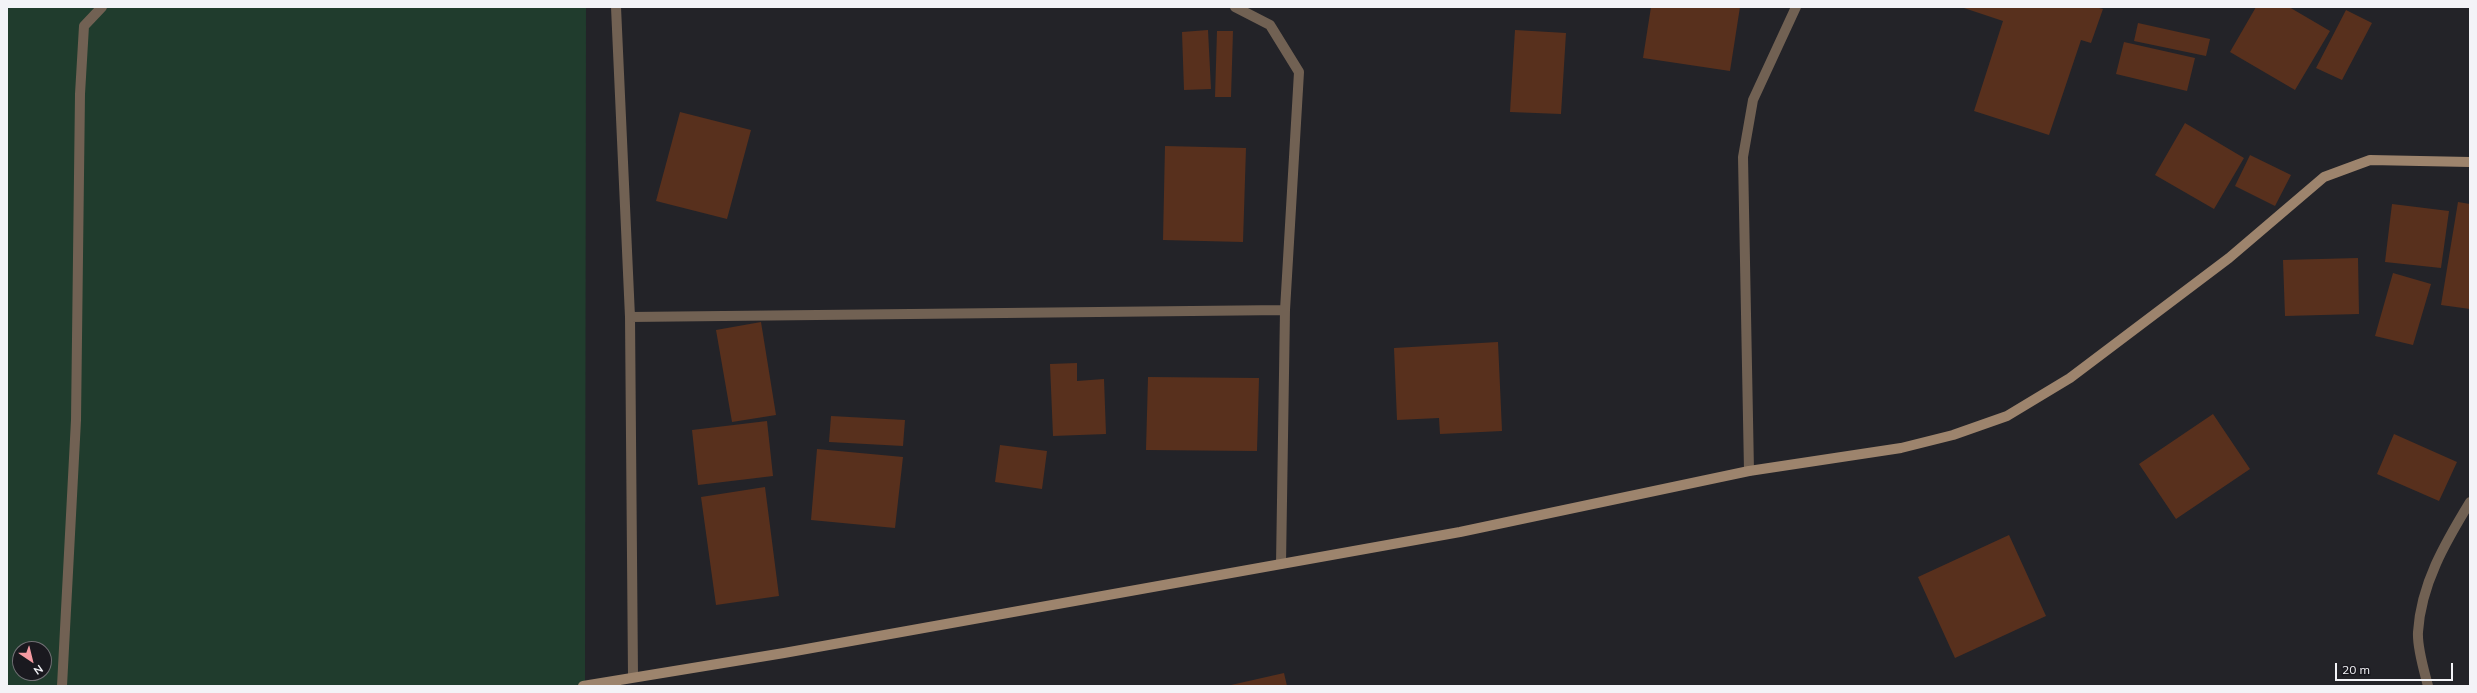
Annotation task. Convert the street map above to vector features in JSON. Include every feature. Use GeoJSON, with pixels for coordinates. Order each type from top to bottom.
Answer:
{"type":"FeatureCollection","features":[{"type":"Feature","properties":{"kind":"street"},"geometry":{"type":"LineString","coordinates":[[62,686],[76,420],[80,86],[84,26],[102,7]]}},
{"type":"Feature","properties":{"kind":"street"},"geometry":{"type":"LineString","coordinates":[[616,7],[630,317],[633,676]]}},
{"type":"Feature","properties":{"kind":"street"},"geometry":{"type":"LineString","coordinates":[[1235,7],[1270,25],[1299,72],[1285,310],[1281,564]]}},
{"type":"Feature","properties":{"kind":"street"},"geometry":{"type":"LineString","coordinates":[[1749,471],[1743,157],[1753,100],[1796,7]]}},
{"type":"Feature","properties":{"kind":"street"},"geometry":{"type":"LineString","coordinates":[[583,686],[633,676],[784,653],[1460,532],[1749,471],[1901,448],[1953,435],[2007,416],[2070,378],[2229,258],[2324,177],[2370,160],[2470,162]]}},
{"type":"Feature","properties":{"kind":"street"},"geometry":{"type":"LineString","coordinates":[[630,317],[1285,310]]}},
{"type":"Feature","properties":{"kind":"street"},"geometry":{"type":"LineString","coordinates":[[2428,686],[2418,633],[2425,588],[2448,538],[2470,502]]}},
{"type":"Feature","properties":{"kind":"green space"},"geometry":{"type":"Polygon","coordinates":[[[7,7],[586,7],[585,686],[7,686],[7,7]]]}},
{"type":"Feature","properties":{"kind":"building"},"geometry":{"type":"Polygon","coordinates":[[[1651,7],[1740,7],[1730,71],[1643,58],[1651,7]]]}},
{"type":"Feature","properties":{"kind":"building"},"geometry":{"type":"Polygon","coordinates":[[[1961,7],[2095,7],[2103,9],[2091,43],[2081,40],[2049,135],[1974,111],[2003,21],[1961,7]]]}},
{"type":"Feature","properties":{"kind":"building"},"geometry":{"type":"Polygon","coordinates":[[[2256,7],[2289,7],[2330,31],[2295,90],[2230,52],[2256,7]]]}},
{"type":"Feature","properties":{"kind":"building"},"geometry":{"type":"Polygon","coordinates":[[[2346,10],[2372,23],[2342,80],[2316,68],[2346,10]]]}},
{"type":"Feature","properties":{"kind":"building"},"geometry":{"type":"Polygon","coordinates":[[[2138,23],[2210,39],[2206,56],[2134,41],[2138,23]]]}},
{"type":"Feature","properties":{"kind":"building"},"geometry":{"type":"Polygon","coordinates":[[[1208,30],[1211,89],[1184,90],[1182,32],[1208,30]]]}},
{"type":"Feature","properties":{"kind":"building"},"geometry":{"type":"Polygon","coordinates":[[[1515,30],[1566,33],[1561,114],[1510,112],[1515,30]]]}},
{"type":"Feature","properties":{"kind":"building"},"geometry":{"type":"Polygon","coordinates":[[[1217,31],[1233,31],[1231,97],[1215,97],[1217,31]]]}},
{"type":"Feature","properties":{"kind":"building"},"geometry":{"type":"Polygon","coordinates":[[[2124,42],[2195,58],[2187,91],[2116,74],[2124,42]]]}},
{"type":"Feature","properties":{"kind":"building"},"geometry":{"type":"Polygon","coordinates":[[[680,112],[751,130],[727,219],[656,201],[680,112]]]}},
{"type":"Feature","properties":{"kind":"building"},"geometry":{"type":"Polygon","coordinates":[[[2185,123],[2244,158],[2214,209],[2155,175],[2185,123]]]}},
{"type":"Feature","properties":{"kind":"building"},"geometry":{"type":"Polygon","coordinates":[[[1165,146],[1246,148],[1243,242],[1163,240],[1165,146]]]}},
{"type":"Feature","properties":{"kind":"building"},"geometry":{"type":"Polygon","coordinates":[[[2250,155],[2291,175],[2275,206],[2235,186],[2250,155]]]}},
{"type":"Feature","properties":{"kind":"building"},"geometry":{"type":"Polygon","coordinates":[[[2458,202],[2470,204],[2470,309],[2441,305],[2458,202]]]}},
{"type":"Feature","properties":{"kind":"building"},"geometry":{"type":"Polygon","coordinates":[[[2392,204],[2449,211],[2441,268],[2385,262],[2392,204]]]}},
{"type":"Feature","properties":{"kind":"building"},"geometry":{"type":"Polygon","coordinates":[[[2358,258],[2359,314],[2285,316],[2283,260],[2358,258]]]}},
{"type":"Feature","properties":{"kind":"building"},"geometry":{"type":"Polygon","coordinates":[[[2393,273],[2431,284],[2413,345],[2375,336],[2393,273]]]}},
{"type":"Feature","properties":{"kind":"building"},"geometry":{"type":"Polygon","coordinates":[[[761,322],[776,415],[732,422],[716,330],[761,322]]]}},
{"type":"Feature","properties":{"kind":"building"},"geometry":{"type":"Polygon","coordinates":[[[1498,342],[1502,431],[1440,434],[1439,418],[1397,420],[1394,348],[1498,342]]]}},
{"type":"Feature","properties":{"kind":"building"},"geometry":{"type":"Polygon","coordinates":[[[1077,363],[1077,381],[1104,379],[1106,434],[1053,436],[1050,364],[1077,363]]]}},
{"type":"Feature","properties":{"kind":"building"},"geometry":{"type":"Polygon","coordinates":[[[1148,377],[1259,378],[1257,451],[1146,450],[1148,377]]]}},
{"type":"Feature","properties":{"kind":"building"},"geometry":{"type":"Polygon","coordinates":[[[2213,414],[2250,469],[2176,519],[2139,464],[2213,414]]]}},
{"type":"Feature","properties":{"kind":"building"},"geometry":{"type":"Polygon","coordinates":[[[831,416],[905,420],[903,446],[829,442],[831,416]]]}},
{"type":"Feature","properties":{"kind":"building"},"geometry":{"type":"Polygon","coordinates":[[[767,421],[773,476],[698,485],[692,430],[767,421]]]}},
{"type":"Feature","properties":{"kind":"building"},"geometry":{"type":"Polygon","coordinates":[[[2394,434],[2457,462],[2439,501],[2377,474],[2394,434]]]}},
{"type":"Feature","properties":{"kind":"building"},"geometry":{"type":"Polygon","coordinates":[[[1000,445],[1047,451],[1042,489],[995,482],[1000,445]]]}},
{"type":"Feature","properties":{"kind":"building"},"geometry":{"type":"Polygon","coordinates":[[[817,449],[903,457],[895,528],[811,520],[817,449]]]}},
{"type":"Feature","properties":{"kind":"building"},"geometry":{"type":"Polygon","coordinates":[[[765,487],[779,596],[716,605],[701,497],[765,487]]]}},
{"type":"Feature","properties":{"kind":"building"},"geometry":{"type":"Polygon","coordinates":[[[2009,535],[2046,616],[1955,658],[1918,577],[2009,535]]]}},
{"type":"Feature","properties":{"kind":"building"},"geometry":{"type":"Polygon","coordinates":[[[1284,673],[1287,686],[1231,686],[1231,685],[1284,673]]]}}]}
